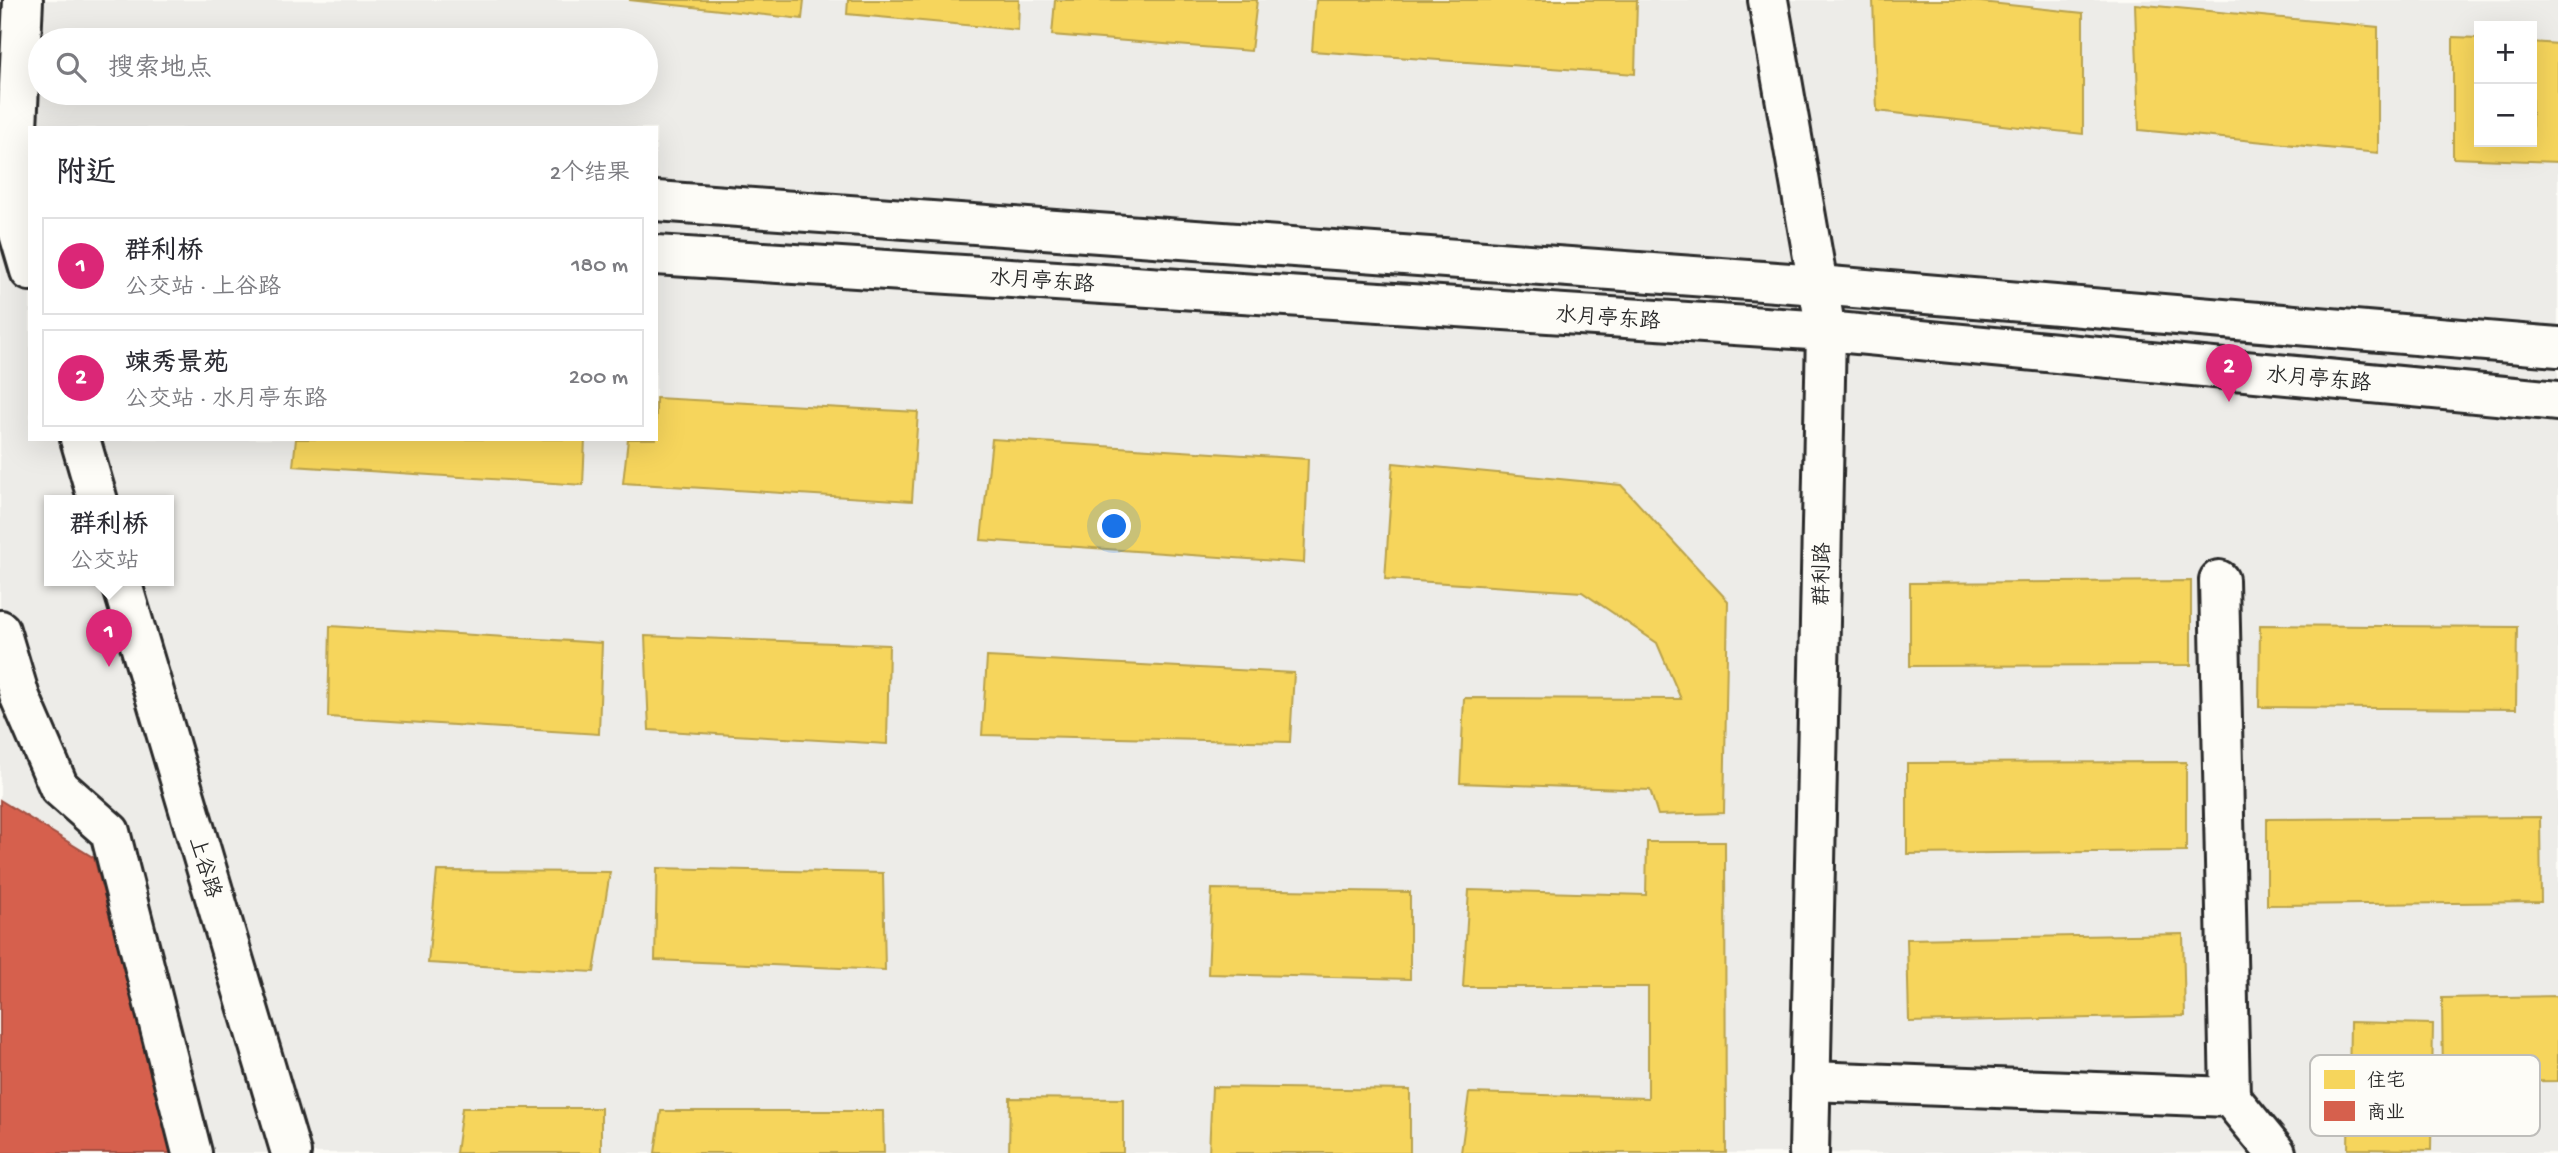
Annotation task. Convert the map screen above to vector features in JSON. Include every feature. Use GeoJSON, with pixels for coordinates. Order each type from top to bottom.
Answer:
{"type":"FeatureCollection","features":[{"type":"Feature","properties":{"kind":"main road"},"geometry":{"type":"LineString","coordinates":[[23,0],[14,213],[28,264]]}},
{"type":"Feature","properties":{"kind":"main road","name":"群利路"},"geometry":{"type":"LineString","coordinates":[[1768,0],[1826,331],[1809,1153]]}},
{"type":"Feature","properties":{"kind":"main road"},"geometry":{"type":"LineString","coordinates":[[658,201],[1818,285],[2558,347]]}},
{"type":"Feature","properties":{"kind":"main road","name":"水月亭东路"},"geometry":{"type":"LineString","coordinates":[[658,255],[1826,331],[2558,401]]}},
{"type":"Feature","properties":{"kind":"main road"},"geometry":{"type":"LineString","coordinates":[[81,441],[96,495]]}},
{"type":"Feature","properties":{"kind":"main road"},"geometry":{"type":"LineString","coordinates":[[2219,580],[2230,1097],[2276,1153]]}},
{"type":"Feature","properties":{"kind":"main road","name":"上谷路"},"geometry":{"type":"LineString","coordinates":[[122,586],[291,1153]]}},
{"type":"Feature","properties":{"kind":"main road"},"geometry":{"type":"LineString","coordinates":[[0,630],[20,697],[60,787],[110,832],[192,1153]]}},
{"type":"Feature","properties":{"kind":"main road"},"geometry":{"type":"LineString","coordinates":[[1810,1081],[2230,1097]]}},
{"type":"Feature","properties":{"kind":"shaded area"},"geometry":{"type":"Polygon","coordinates":[[[0,0],[2558,0],[2558,1153],[0,1153],[0,0]]]}},
{"type":"Feature","properties":{"kind":"building: 住宅"},"geometry":{"type":"Polygon","coordinates":[[[629,0],[804,0],[802,19],[629,0]]]}},
{"type":"Feature","properties":{"kind":"building: 住宅"},"geometry":{"type":"Polygon","coordinates":[[[848,0],[1019,0],[1018,30],[847,14],[848,0]]]}},
{"type":"Feature","properties":{"kind":"building: 住宅"},"geometry":{"type":"Polygon","coordinates":[[[1055,0],[1257,0],[1251,51],[1052,35],[1055,0]]]}},
{"type":"Feature","properties":{"kind":"building: 住宅"},"geometry":{"type":"Polygon","coordinates":[[[1316,0],[1637,0],[1635,74],[1312,51],[1316,0]]]}},
{"type":"Feature","properties":{"kind":"building: 住宅"},"geometry":{"type":"Polygon","coordinates":[[[1873,0],[1962,0],[2083,13],[2083,134],[1877,111],[1873,0]]]}},
{"type":"Feature","properties":{"kind":"building: 住宅"},"geometry":{"type":"Polygon","coordinates":[[[2135,4],[2378,27],[2378,153],[2139,130],[2135,4]]]}},
{"type":"Feature","properties":{"kind":"building: 住宅"},"geometry":{"type":"Polygon","coordinates":[[[2453,37],[2474,38],[2474,147],[2537,147],[2537,42],[2558,44],[2558,162],[2453,158],[2453,37]]]}},
{"type":"Feature","properties":{"kind":"building: 住宅"},"geometry":{"type":"Polygon","coordinates":[[[658,398],[918,412],[912,501],[623,483],[628,441],[658,441],[658,398]]]}},
{"type":"Feature","properties":{"kind":"building: 住宅"},"geometry":{"type":"Polygon","coordinates":[[[992,439],[1308,459],[1304,563],[981,540],[992,439]]]}},
{"type":"Feature","properties":{"kind":"building: 住宅"},"geometry":{"type":"Polygon","coordinates":[[[296,441],[585,441],[583,485],[293,466],[296,441]]]}},
{"type":"Feature","properties":{"kind":"building: 住宅"},"geometry":{"type":"Polygon","coordinates":[[[1393,463],[1621,485],[1728,601],[1724,813],[1658,815],[1650,790],[1460,783],[1464,698],[1681,699],[1657,643],[1582,592],[1385,579],[1393,463]]]}},
{"type":"Feature","properties":{"kind":"building: 住宅"},"geometry":{"type":"Polygon","coordinates":[[[2191,581],[2191,665],[1910,666],[1910,583],[2191,581]]]}},
{"type":"Feature","properties":{"kind":"building: 住宅"},"geometry":{"type":"Polygon","coordinates":[[[2260,625],[2517,627],[2516,709],[2259,707],[2260,625]]]}},
{"type":"Feature","properties":{"kind":"building: 住宅"},"geometry":{"type":"Polygon","coordinates":[[[330,626],[602,643],[599,734],[328,717],[330,626]]]}},
{"type":"Feature","properties":{"kind":"building: 住宅"},"geometry":{"type":"Polygon","coordinates":[[[645,636],[889,645],[887,744],[649,730],[645,636]]]}},
{"type":"Feature","properties":{"kind":"building: 住宅"},"geometry":{"type":"Polygon","coordinates":[[[987,657],[1294,673],[1290,742],[982,735],[987,657]]]}},
{"type":"Feature","properties":{"kind":"building: 住宅"},"geometry":{"type":"Polygon","coordinates":[[[2186,762],[2186,851],[1907,854],[1907,763],[2186,762]]]}},
{"type":"Feature","properties":{"kind":"building: 住宅"},"geometry":{"type":"Polygon","coordinates":[[[2540,817],[2541,902],[2267,905],[2267,819],[2540,817]]]}},
{"type":"Feature","properties":{"kind":"building: 住宅"},"geometry":{"type":"Polygon","coordinates":[[[1647,842],[1725,842],[1726,1153],[1461,1153],[1469,1093],[1648,1098],[1648,987],[1463,987],[1469,890],[1646,895],[1647,842]]]}},
{"type":"Feature","properties":{"kind":"building: 住宅"},"geometry":{"type":"Polygon","coordinates":[[[657,868],[883,873],[885,970],[655,960],[657,868]]]}},
{"type":"Feature","properties":{"kind":"building: 住宅"},"geometry":{"type":"Polygon","coordinates":[[[437,871],[610,872],[594,972],[428,963],[437,871]]]}},
{"type":"Feature","properties":{"kind":"building: 住宅"},"geometry":{"type":"Polygon","coordinates":[[[1212,889],[1410,892],[1410,979],[1208,974],[1212,889]]]}},
{"type":"Feature","properties":{"kind":"building: 住宅"},"geometry":{"type":"Polygon","coordinates":[[[2183,934],[2185,1016],[1909,1022],[1907,939],[2183,934]]]}},
{"type":"Feature","properties":{"kind":"building: 住宅"},"geometry":{"type":"Polygon","coordinates":[[[2558,996],[2558,1081],[2540,1081],[2540,1055],[2443,1055],[2442,998],[2558,996]]]}},
{"type":"Feature","properties":{"kind":"building: 住宅"},"geometry":{"type":"Polygon","coordinates":[[[2350,1022],[2433,1024],[2433,1055],[2349,1055],[2350,1022]]]}},
{"type":"Feature","properties":{"kind":"building: 住宅"},"geometry":{"type":"Polygon","coordinates":[[[1212,1087],[1410,1090],[1410,1153],[1209,1153],[1212,1087]]]}},
{"type":"Feature","properties":{"kind":"building: 住宅"},"geometry":{"type":"Polygon","coordinates":[[[1010,1098],[1123,1099],[1123,1153],[1009,1153],[1010,1098]]]}},
{"type":"Feature","properties":{"kind":"building: 住宅"},"geometry":{"type":"Polygon","coordinates":[[[462,1108],[601,1108],[601,1153],[456,1153],[462,1108]]]}},
{"type":"Feature","properties":{"kind":"building: 住宅"},"geometry":{"type":"Polygon","coordinates":[[[661,1111],[883,1111],[884,1153],[655,1153],[661,1111]]]}},
{"type":"Feature","properties":{"kind":"building: 住宅"},"geometry":{"type":"Polygon","coordinates":[[[2348,1136],[2431,1136],[2431,1150],[2348,1149],[2348,1136]]]}},
{"type":"Feature","properties":{"kind":"building: 商业"},"geometry":{"type":"Polygon","coordinates":[[[0,800],[94,858],[171,1134],[173,1153],[0,1153],[0,800]]]}},
{"type":"Feature","properties":{"kind":"place","name":"竦秀景苑"},"geometry":{"type":"Point","coordinates":[2229,402]}},
{"type":"Feature","properties":{"kind":"place","name":"群利桥"},"geometry":{"type":"Point","coordinates":[109,667]}}]}
